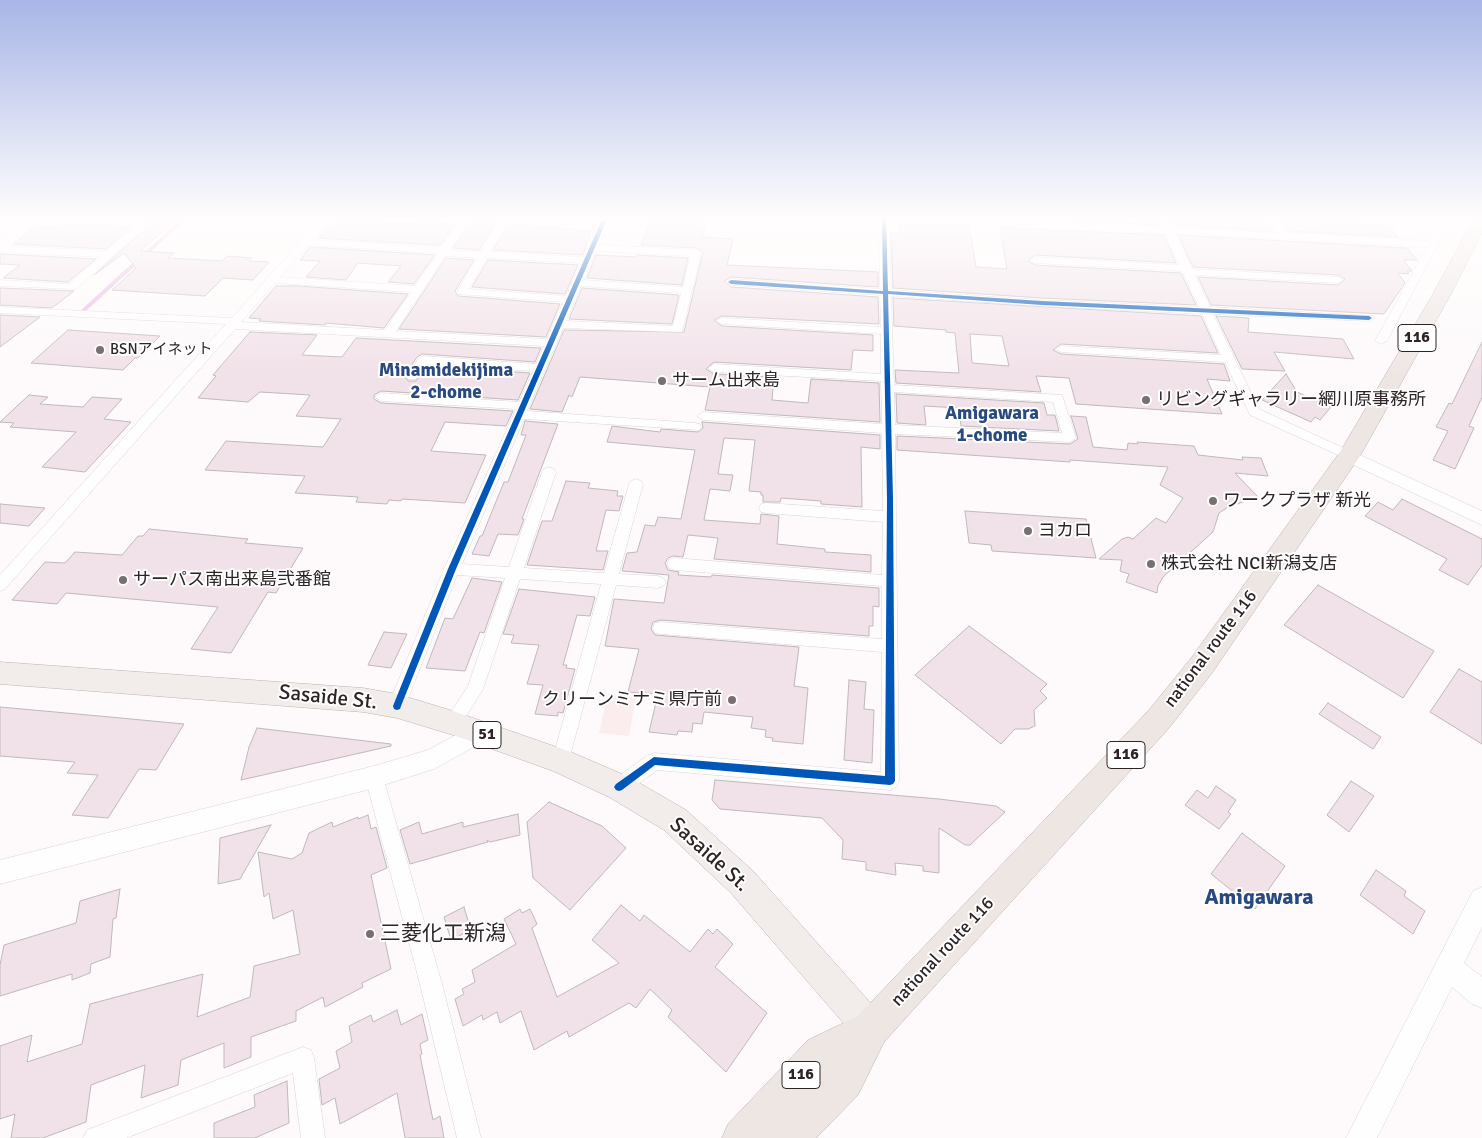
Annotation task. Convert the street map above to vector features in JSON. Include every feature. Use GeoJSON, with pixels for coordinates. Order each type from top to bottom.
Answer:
{"type":"FeatureCollection","features":[{"type":"Feature","properties":{"kind":"highway","name":"national route 116"},"geometry":{"type":"LineString","coordinates":[[788,1138],[844,1081],[872,1029],[1159,719],[1202,665],[1350,456],[1455,270]]}},
{"type":"Feature","properties":{"kind":"highway","name":"national route 116"},"geometry":{"type":"LineString","coordinates":[[742,1138],[821,1052],[872,1029]]}},
{"type":"Feature","properties":{"kind":"main road","name":"Sasaide St."},"geometry":{"type":"LineString","coordinates":[[0,673],[362,700],[397,706],[453,723],[561,761],[620,787],[675,820],[742,882],[872,1029]]}},
{"type":"Feature","properties":{"kind":"street"},"geometry":{"type":"LineString","coordinates":[[0,283],[72,288],[92,270]]}},
{"type":"Feature","properties":{"kind":"street"},"geometry":{"type":"LineString","coordinates":[[0,585],[281,270]]}},
{"type":"Feature","properties":{"kind":"street"},"geometry":{"type":"LineString","coordinates":[[389,333],[430,270]]}},
{"type":"Feature","properties":{"kind":"street"},"geometry":{"type":"LineString","coordinates":[[475,270],[462,292],[570,299]]}},
{"type":"Feature","properties":{"kind":"street"},"geometry":{"type":"LineString","coordinates":[[397,706],[452,569],[583,270]]}},
{"type":"Feature","properties":{"kind":"street"},"geometry":{"type":"LineString","coordinates":[[559,324],[678,330],[692,270]]}},
{"type":"Feature","properties":{"kind":"street"},"geometry":{"type":"LineString","coordinates":[[620,787],[654,760],[890,781],[890,517],[885,270]]}},
{"type":"Feature","properties":{"kind":"street"},"geometry":{"type":"LineString","coordinates":[[1187,270],[1254,412],[1482,519]]}},
{"type":"Feature","properties":{"kind":"street"},"geometry":{"type":"LineString","coordinates":[[1189,270],[1338,280]]}},
{"type":"Feature","properties":{"kind":"street"},"geometry":{"type":"LineString","coordinates":[[1381,341],[1419,270]]}},
{"type":"Feature","properties":{"kind":"street"},"geometry":{"type":"LineString","coordinates":[[272,280],[417,289]]}},
{"type":"Feature","properties":{"kind":"street"},"geometry":{"type":"LineString","coordinates":[[731,282],[1042,303],[1369,318]]}},
{"type":"Feature","properties":{"kind":"street"},"geometry":{"type":"LineString","coordinates":[[577,283],[687,290]]}},
{"type":"Feature","properties":{"kind":"street"},"geometry":{"type":"LineString","coordinates":[[0,310],[552,343]]}},
{"type":"Feature","properties":{"kind":"street"},"geometry":{"type":"LineString","coordinates":[[722,321],[887,332]]}},
{"type":"Feature","properties":{"kind":"street"},"geometry":{"type":"LineString","coordinates":[[1061,349],[1229,359]]}},
{"type":"Feature","properties":{"kind":"street"},"geometry":{"type":"LineString","coordinates":[[412,376],[423,360],[541,368]]}},
{"type":"Feature","properties":{"kind":"street"},"geometry":{"type":"LineString","coordinates":[[703,416],[888,429],[1070,438],[1058,398],[714,368]]}},
{"type":"Feature","properties":{"kind":"street"},"geometry":{"type":"LineString","coordinates":[[381,397],[695,427]]}},
{"type":"Feature","properties":{"kind":"street"},"geometry":{"type":"LineString","coordinates":[[453,723],[475,688],[549,472]]}},
{"type":"Feature","properties":{"kind":"street"},"geometry":{"type":"LineString","coordinates":[[561,761],[636,484]]}},
{"type":"Feature","properties":{"kind":"street"},"geometry":{"type":"LineString","coordinates":[[766,508],[890,517]]}},
{"type":"Feature","properties":{"kind":"street"},"geometry":{"type":"LineString","coordinates":[[674,564],[890,581]]}},
{"type":"Feature","properties":{"kind":"street"},"geometry":{"type":"LineString","coordinates":[[452,569],[658,582]]}},
{"type":"Feature","properties":{"kind":"street"},"geometry":{"type":"LineString","coordinates":[[661,628],[890,646]]}},
{"type":"Feature","properties":{"kind":"street"},"geometry":{"type":"LineString","coordinates":[[0,872],[374,777],[434,759],[480,732]]}},
{"type":"Feature","properties":{"kind":"street"},"geometry":{"type":"LineString","coordinates":[[374,777],[434,993],[469,1138]]}},
{"type":"Feature","properties":{"kind":"street"},"geometry":{"type":"LineString","coordinates":[[1361,1138],[1482,900]]}},
{"type":"Feature","properties":{"kind":"street"},"geometry":{"type":"LineString","coordinates":[[1448,967],[1482,994]]}},
{"type":"Feature","properties":{"kind":"street"},"geometry":{"type":"LineString","coordinates":[[95,1138],[304,1058],[313,1138]]}},
{"type":"Feature","properties":{"kind":"shaded area"},"geometry":{"type":"Polygon","coordinates":[[[608,694],[636,697],[629,736],[599,733],[608,694]]]}},
{"type":"Feature","properties":{"kind":"building"},"geometry":{"type":"Polygon","coordinates":[[[13,270],[82,270],[68,282],[3,278],[13,270]]]}},
{"type":"Feature","properties":{"kind":"building"},"geometry":{"type":"Polygon","coordinates":[[[134,270],[262,270],[253,280],[223,278],[205,296],[112,290],[134,270]]]}},
{"type":"Feature","properties":{"kind":"building"},"geometry":{"type":"Polygon","coordinates":[[[312,270],[353,270],[346,280],[306,277],[312,270]]]}},
{"type":"Feature","properties":{"kind":"building"},"geometry":{"type":"Polygon","coordinates":[[[398,270],[424,270],[414,284],[388,282],[398,270]]]}},
{"type":"Feature","properties":{"kind":"building"},"geometry":{"type":"Polygon","coordinates":[[[438,270],[468,270],[455,291],[458,296],[560,304],[546,337],[399,329],[438,270]]]}},
{"type":"Feature","properties":{"kind":"building"},"geometry":{"type":"Polygon","coordinates":[[[482,270],[576,270],[565,294],[472,287],[482,270]]]}},
{"type":"Feature","properties":{"kind":"building"},"geometry":{"type":"Polygon","coordinates":[[[590,270],[685,270],[682,285],[587,278],[590,270]]]}},
{"type":"Feature","properties":{"kind":"building"},"geometry":{"type":"Polygon","coordinates":[[[699,270],[878,272],[878,287],[731,277],[724,281],[731,287],[878,297],[879,324],[722,316],[714,320],[722,326],[873,335],[873,351],[853,350],[851,370],[714,362],[706,369],[714,374],[774,377],[772,400],[808,403],[811,379],[879,383],[880,422],[705,410],[710,387],[580,377],[572,397],[569,395],[562,412],[530,409],[564,330],[684,332],[699,270]]]}},
{"type":"Feature","properties":{"kind":"building"},"geometry":{"type":"Polygon","coordinates":[[[892,270],[1128,270],[1181,273],[1196,305],[1042,298],[893,288],[892,270]]]}},
{"type":"Feature","properties":{"kind":"building"},"geometry":{"type":"Polygon","coordinates":[[[1249,270],[1412,271],[1407,271],[1409,274],[1398,273],[1405,283],[1384,314],[1211,305],[1198,277],[1338,285],[1345,279],[1338,275],[1249,270]]]}},
{"type":"Feature","properties":{"kind":"building"},"geometry":{"type":"Polygon","coordinates":[[[276,286],[408,294],[384,328],[326,323],[325,325],[259,321],[261,319],[249,318],[276,286]]]}},
{"type":"Feature","properties":{"kind":"building"},"geometry":{"type":"Polygon","coordinates":[[[0,288],[74,291],[52,308],[0,305],[0,288]]]}},
{"type":"Feature","properties":{"kind":"building"},"geometry":{"type":"Polygon","coordinates":[[[582,288],[679,295],[672,324],[569,319],[582,288]]]}},
{"type":"Feature","properties":{"kind":"building"},"geometry":{"type":"Polygon","coordinates":[[[893,298],[1201,316],[1218,353],[1061,344],[1053,350],[1061,354],[1224,364],[1230,381],[1207,379],[1222,414],[1076,404],[1069,378],[1036,376],[1041,392],[896,383],[895,370],[959,373],[955,333],[946,332],[946,330],[894,326],[893,298]],[[970,334],[972,363],[1009,366],[1002,336],[970,334]]]}},
{"type":"Feature","properties":{"kind":"building"},"geometry":{"type":"Polygon","coordinates":[[[0,315],[40,317],[0,347],[0,315]]]}},
{"type":"Feature","properties":{"kind":"building"},"geometry":{"type":"Polygon","coordinates":[[[1216,316],[1249,318],[1248,332],[1343,339],[1354,359],[1274,352],[1285,371],[1242,369],[1216,316]]]}},
{"type":"Feature","properties":{"kind":"building","name":"BSNアイネット"},"geometry":{"type":"Polygon","coordinates":[[[68,330],[160,336],[123,370],[31,363],[68,330]]]}},
{"type":"Feature","properties":{"kind":"building"},"geometry":{"type":"Polygon","coordinates":[[[250,332],[317,335],[302,355],[342,357],[356,338],[541,348],[535,362],[422,354],[417,357],[404,376],[408,381],[416,381],[427,366],[530,373],[518,400],[381,391],[374,395],[374,399],[381,403],[513,411],[506,426],[445,422],[431,451],[486,455],[465,503],[402,499],[401,501],[389,500],[387,504],[356,502],[358,497],[295,493],[305,476],[205,470],[226,441],[323,447],[341,419],[296,416],[310,395],[260,392],[248,402],[198,398],[216,376],[213,375],[250,332]]]}},
{"type":"Feature","properties":{"kind":"building"},"geometry":{"type":"Polygon","coordinates":[[[1482,342],[1482,397],[1469,426],[1474,428],[1455,469],[1433,460],[1448,431],[1436,427],[1449,403],[1452,404],[1482,342]]]}},
{"type":"Feature","properties":{"kind":"building"},"geometry":{"type":"Polygon","coordinates":[[[1286,374],[1297,392],[1331,407],[1320,420],[1315,417],[1311,422],[1262,400],[1286,374]]]}},
{"type":"Feature","properties":{"kind":"building"},"geometry":{"type":"Polygon","coordinates":[[[896,394],[1044,403],[1047,415],[1055,415],[1059,431],[961,426],[959,408],[924,406],[926,425],[897,423],[896,394]]]}},
{"type":"Feature","properties":{"kind":"building"},"geometry":{"type":"Polygon","coordinates":[[[29,395],[48,397],[40,404],[83,407],[92,397],[122,399],[104,419],[131,422],[85,472],[42,467],[76,432],[10,427],[14,423],[0,422],[29,395]]]}},
{"type":"Feature","properties":{"kind":"building"},"geometry":{"type":"Polygon","coordinates":[[[1071,416],[1086,417],[1093,447],[1127,450],[1128,443],[1138,444],[1137,442],[1194,446],[1198,455],[1243,460],[1242,457],[1261,458],[1268,476],[1235,473],[1258,497],[1228,507],[1219,513],[1213,532],[1163,577],[1158,586],[1157,593],[1126,582],[1129,574],[1120,571],[1122,560],[1099,559],[1122,539],[1128,537],[1133,539],[1156,518],[1166,523],[1183,498],[1160,485],[1168,467],[897,450],[897,436],[1070,444],[1078,439],[1071,416]]]}},
{"type":"Feature","properties":{"kind":"building"},"geometry":{"type":"Polygon","coordinates":[[[525,421],[558,424],[522,519],[524,519],[518,535],[498,534],[489,556],[472,554],[480,536],[482,536],[504,482],[508,482],[526,435],[521,435],[525,421]]]}},
{"type":"Feature","properties":{"kind":"building"},"geometry":{"type":"Polygon","coordinates":[[[702,422],[880,435],[880,449],[861,447],[862,507],[821,504],[821,501],[781,498],[780,502],[763,502],[761,492],[749,491],[755,440],[724,438],[718,474],[733,475],[730,491],[710,489],[704,520],[760,524],[761,514],[779,516],[777,544],[825,549],[825,552],[871,555],[871,572],[714,559],[718,538],[688,535],[683,557],[673,556],[668,558],[665,563],[668,570],[679,572],[678,575],[711,577],[712,575],[879,588],[879,607],[873,606],[873,626],[869,626],[869,636],[661,620],[653,622],[651,629],[655,635],[799,647],[794,686],[808,688],[803,744],[772,741],[773,738],[765,737],[766,730],[751,728],[753,717],[704,712],[702,724],[693,723],[692,732],[678,731],[677,735],[649,732],[658,694],[628,692],[639,649],[605,646],[614,599],[664,603],[669,575],[622,571],[627,553],[637,552],[645,525],[655,526],[658,517],[681,519],[695,450],[607,442],[612,426],[660,432],[661,429],[698,432],[703,428],[702,422]]]}},
{"type":"Feature","properties":{"kind":"building"},"geometry":{"type":"Polygon","coordinates":[[[566,481],[590,483],[588,488],[618,491],[617,496],[623,496],[619,511],[606,510],[596,551],[608,551],[603,570],[527,565],[542,521],[552,521],[566,481]]]}},
{"type":"Feature","properties":{"kind":"building"},"geometry":{"type":"Polygon","coordinates":[[[1402,499],[1482,539],[1482,565],[1468,585],[1439,570],[1447,559],[1365,516],[1378,502],[1393,510],[1402,499]]]}},
{"type":"Feature","properties":{"kind":"building"},"geometry":{"type":"Polygon","coordinates":[[[0,504],[45,508],[29,526],[0,523],[0,504]]]}},
{"type":"Feature","properties":{"kind":"building","name":"ヨカロ"},"geometry":{"type":"Polygon","coordinates":[[[965,511],[1086,519],[1096,558],[992,551],[991,545],[969,543],[965,511]]]}},
{"type":"Feature","properties":{"kind":"building"},"geometry":{"type":"Polygon","coordinates":[[[149,529],[248,539],[245,543],[303,548],[276,593],[268,592],[231,653],[191,649],[218,607],[66,593],[57,604],[12,600],[45,562],[65,563],[75,552],[122,555],[138,536],[143,536],[149,529]]]}},
{"type":"Feature","properties":{"kind":"building"},"geometry":{"type":"Polygon","coordinates":[[[472,578],[502,582],[484,633],[480,632],[465,671],[426,668],[445,618],[453,619],[472,578]]]}},
{"type":"Feature","properties":{"kind":"building"},"geometry":{"type":"Polygon","coordinates":[[[1318,585],[1434,651],[1403,698],[1284,625],[1318,585]]]}},
{"type":"Feature","properties":{"kind":"building"},"geometry":{"type":"Polygon","coordinates":[[[519,589],[595,597],[590,616],[577,615],[563,665],[567,665],[566,668],[575,669],[563,713],[558,712],[558,716],[535,714],[543,685],[527,684],[539,645],[511,643],[514,635],[503,634],[519,589]]]}},
{"type":"Feature","properties":{"kind":"building"},"geometry":{"type":"Polygon","coordinates":[[[969,626],[1047,684],[1040,691],[1047,698],[1034,710],[1035,726],[1028,729],[1015,729],[1001,744],[915,675],[969,626]]]}},
{"type":"Feature","properties":{"kind":"building"},"geometry":{"type":"Polygon","coordinates":[[[384,632],[407,634],[391,668],[368,665],[384,632]]]}},
{"type":"Feature","properties":{"kind":"building"},"geometry":{"type":"Polygon","coordinates":[[[1459,669],[1482,682],[1482,744],[1430,712],[1459,669]]]}},
{"type":"Feature","properties":{"kind":"building"},"geometry":{"type":"Polygon","coordinates":[[[849,680],[866,682],[864,709],[874,710],[872,763],[844,760],[849,680]]]}},
{"type":"Feature","properties":{"kind":"building"},"geometry":{"type":"Polygon","coordinates":[[[1328,703],[1381,737],[1373,749],[1319,714],[1328,703]]]}},
{"type":"Feature","properties":{"kind":"building"},"geometry":{"type":"Polygon","coordinates":[[[0,707],[184,724],[156,770],[139,769],[108,818],[72,815],[98,775],[67,773],[75,762],[0,756],[0,707]]]}},
{"type":"Feature","properties":{"kind":"building"},"geometry":{"type":"Polygon","coordinates":[[[257,728],[391,744],[391,746],[241,780],[249,747],[257,728]]]}},
{"type":"Feature","properties":{"kind":"building"},"geometry":{"type":"Polygon","coordinates":[[[715,780],[939,799],[996,806],[1005,812],[970,845],[965,845],[939,828],[939,873],[923,871],[923,866],[895,863],[896,875],[866,870],[866,862],[842,859],[843,840],[822,818],[720,809],[712,800],[715,780]]]}},
{"type":"Feature","properties":{"kind":"building"},"geometry":{"type":"Polygon","coordinates":[[[1351,781],[1374,796],[1349,832],[1327,815],[1351,781]]]}},
{"type":"Feature","properties":{"kind":"building"},"geometry":{"type":"Polygon","coordinates":[[[1216,786],[1236,800],[1228,812],[1231,814],[1219,829],[1185,805],[1197,790],[1208,798],[1216,786]]]}},
{"type":"Feature","properties":{"kind":"building"},"geometry":{"type":"Polygon","coordinates":[[[549,802],[602,826],[626,848],[570,910],[533,878],[527,822],[549,802]]]}},
{"type":"Feature","properties":{"kind":"building"},"geometry":{"type":"Polygon","coordinates":[[[518,814],[520,835],[490,842],[487,840],[488,842],[410,864],[400,830],[419,822],[422,834],[463,822],[463,827],[518,814]]]}},
{"type":"Feature","properties":{"kind":"building"},"geometry":{"type":"Polygon","coordinates":[[[368,815],[371,829],[376,827],[387,868],[371,875],[391,969],[362,983],[363,987],[325,1007],[323,997],[296,1011],[296,1021],[251,1037],[251,1057],[224,1068],[224,1043],[181,1060],[178,1085],[141,1098],[145,1065],[91,1085],[86,1122],[43,1138],[11,1138],[15,1114],[0,1119],[0,1046],[32,1035],[27,1062],[82,1044],[90,1004],[203,974],[197,1017],[250,997],[254,966],[300,954],[293,910],[273,919],[269,893],[264,897],[258,852],[292,859],[302,853],[309,833],[332,822],[333,827],[368,815]]]}},
{"type":"Feature","properties":{"kind":"building"},"geometry":{"type":"Polygon","coordinates":[[[271,825],[240,879],[218,884],[220,838],[271,825]]]}},
{"type":"Feature","properties":{"kind":"building"},"geometry":{"type":"Polygon","coordinates":[[[1242,833],[1285,866],[1255,909],[1211,874],[1242,833]]]}},
{"type":"Feature","properties":{"kind":"building"},"geometry":{"type":"Polygon","coordinates":[[[1376,870],[1406,891],[1404,896],[1425,911],[1413,934],[1360,895],[1376,870]]]}},
{"type":"Feature","properties":{"kind":"building"},"geometry":{"type":"Polygon","coordinates":[[[120,889],[116,918],[113,919],[110,957],[91,964],[90,973],[72,980],[72,974],[0,996],[0,965],[4,945],[76,923],[80,901],[120,889]]]}},
{"type":"Feature","properties":{"kind":"building"},"geometry":{"type":"Polygon","coordinates":[[[621,905],[640,921],[644,915],[690,952],[708,929],[713,934],[717,929],[733,944],[715,967],[767,1013],[726,1072],[668,1017],[672,1010],[650,989],[636,1008],[629,1003],[569,1037],[567,1031],[534,1050],[521,1011],[500,1023],[497,1012],[483,1020],[482,1015],[463,1026],[455,999],[464,994],[462,989],[475,982],[472,970],[516,944],[504,919],[520,909],[522,913],[530,909],[537,924],[532,928],[557,997],[619,963],[592,940],[621,905]]]}},
{"type":"Feature","properties":{"kind":"building"},"geometry":{"type":"Polygon","coordinates":[[[464,907],[471,930],[451,940],[444,917],[464,907]]]}},
{"type":"Feature","properties":{"kind":"building"},"geometry":{"type":"Polygon","coordinates":[[[397,1010],[401,1025],[422,1014],[428,1040],[420,1044],[422,1054],[420,1055],[433,1120],[440,1116],[444,1138],[405,1138],[397,1093],[340,1124],[335,1098],[322,1105],[319,1079],[340,1068],[336,1051],[352,1042],[349,1026],[371,1015],[373,1022],[397,1010]]]}},
{"type":"Feature","properties":{"kind":"building"},"geometry":{"type":"Polygon","coordinates":[[[287,1081],[289,1123],[255,1138],[214,1138],[214,1123],[255,1107],[254,1095],[287,1081]]]}},
{"type":"Feature","properties":{"kind":"waterway"},"geometry":{"type":"LineString","coordinates":[[84,310],[128,270]]}},
{"type":"Feature","properties":{"kind":"cycle path"},"geometry":{"type":"LineString","coordinates":[[397,706],[452,569],[583,270]]}},
{"type":"Feature","properties":{"kind":"cycle path"},"geometry":{"type":"LineString","coordinates":[[619,787],[654,761],[890,781],[890,499],[885,270]]}},
{"type":"Feature","properties":{"kind":"cycle path"},"geometry":{"type":"LineString","coordinates":[[731,282],[1042,303],[1369,318]]}},
{"type":"Feature","properties":{"kind":"place","name":"BSNアイネット"},"geometry":{"type":"Point","coordinates":[100,350]}},
{"type":"Feature","properties":{"kind":"place","name":"サーム出来島"},"geometry":{"type":"Point","coordinates":[662,381]}},
{"type":"Feature","properties":{"kind":"place","name":"リビングギャラリー網川原事務所"},"geometry":{"type":"Point","coordinates":[1146,400]}},
{"type":"Feature","properties":{"kind":"place","name":"ワークプラザ 新光"},"geometry":{"type":"Point","coordinates":[1213,501]}},
{"type":"Feature","properties":{"kind":"place","name":"ヨカロ"},"geometry":{"type":"Point","coordinates":[1028,531]}},
{"type":"Feature","properties":{"kind":"place","name":"株式会社 NCI新潟支店"},"geometry":{"type":"Point","coordinates":[1151,564]}},
{"type":"Feature","properties":{"kind":"place","name":"サーパス南出来島弐番館"},"geometry":{"type":"Point","coordinates":[123,580]}},
{"type":"Feature","properties":{"kind":"place","name":"クリーンミナミ県庁前"},"geometry":{"type":"Point","coordinates":[732,700]}},
{"type":"Feature","properties":{"kind":"place","name":"三菱化工新潟"},"geometry":{"type":"Point","coordinates":[370,934]}},
{"type":"Feature","properties":{"kind":"district","name":"Minamidekijima 2-chome"},"geometry":{"type":"Point","coordinates":[446,382]}},
{"type":"Feature","properties":{"kind":"district","name":"Amigawara 1-chome"},"geometry":{"type":"Point","coordinates":[992,425]}},
{"type":"Feature","properties":{"kind":"district","name":"Amigawara"},"geometry":{"type":"Point","coordinates":[1259,898]}}]}
